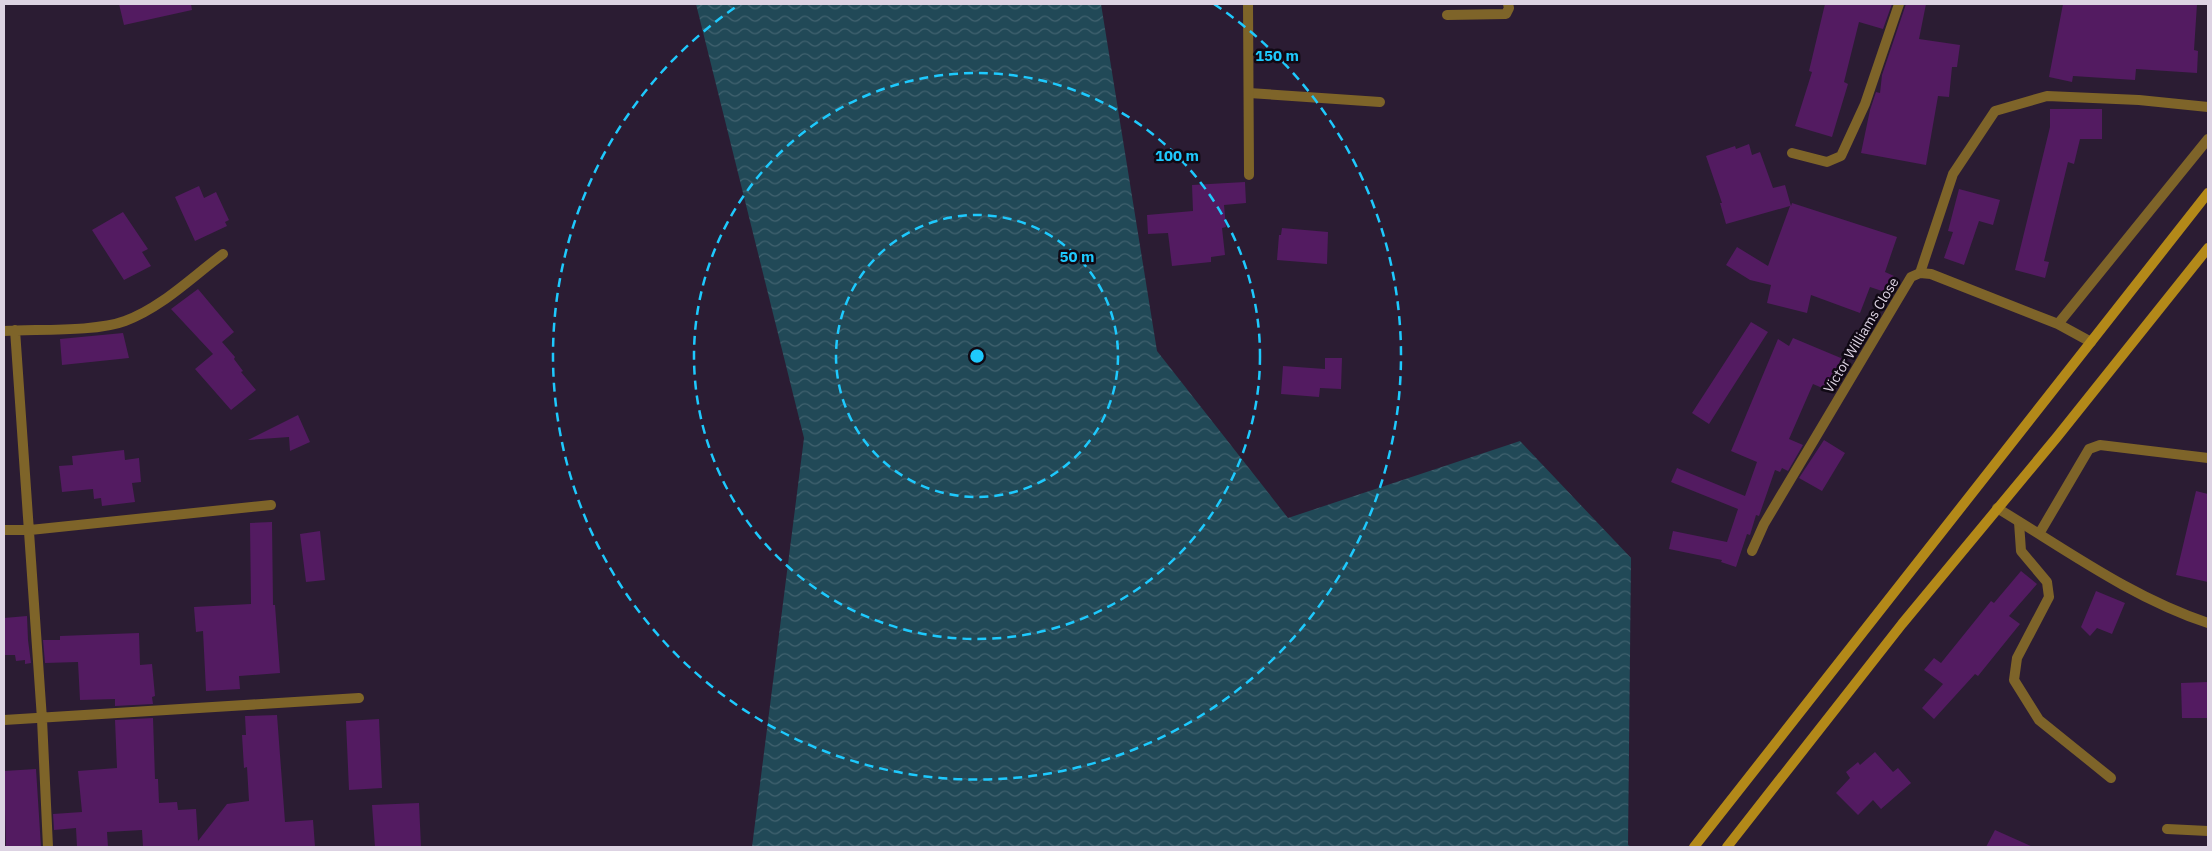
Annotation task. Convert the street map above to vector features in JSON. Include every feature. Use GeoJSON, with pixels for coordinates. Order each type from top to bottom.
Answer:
{"type":"FeatureCollection","features":[{"type":"Feature","properties":{"kind":"main road"},"geometry":{"type":"LineString","coordinates":[[1694,847],[2208,193]]}},
{"type":"Feature","properties":{"kind":"main road"},"geometry":{"type":"LineString","coordinates":[[1727,847],[1902,624],[2063,430],[2208,248]]}},
{"type":"Feature","properties":{"kind":"street"},"geometry":{"type":"LineString","coordinates":[[1248,4],[1249,175]]}},
{"type":"Feature","properties":{"kind":"street"},"geometry":{"type":"LineString","coordinates":[[1447,15],[1506,14],[1509,8],[1508,4]]}},
{"type":"Feature","properties":{"kind":"street"},"geometry":{"type":"LineString","coordinates":[[1792,152],[1827,162],[1841,156],[1865,104],[1899,4]]}},
{"type":"Feature","properties":{"kind":"street"},"geometry":{"type":"LineString","coordinates":[[1249,93],[1380,102]]}},
{"type":"Feature","properties":{"kind":"street"},"geometry":{"type":"LineString","coordinates":[[2091,342],[2058,324],[1931,274],[1920,273],[1954,174],[1996,111],[2046,96],[2139,100],[2208,107]]}},
{"type":"Feature","properties":{"kind":"street"},"geometry":{"type":"LineString","coordinates":[[2058,324],[2208,139]]}},
{"type":"Feature","properties":{"kind":"street"},"geometry":{"type":"LineString","coordinates":[[48,847],[30,530],[9,330],[91,327],[125,322],[158,303],[223,254]]}},
{"type":"Feature","properties":{"kind":"street","name":"Victor Williams Close"},"geometry":{"type":"LineString","coordinates":[[1752,550],[1764,524],[1912,277],[1920,273]]}},
{"type":"Feature","properties":{"kind":"street"},"geometry":{"type":"LineString","coordinates":[[2039,534],[2089,449],[2100,445],[2208,458]]}},
{"type":"Feature","properties":{"kind":"street"},"geometry":{"type":"LineString","coordinates":[[4,530],[30,530],[270,505]]}},
{"type":"Feature","properties":{"kind":"street"},"geometry":{"type":"LineString","coordinates":[[1997,508],[2098,570],[2175,612],[2208,622]]}},
{"type":"Feature","properties":{"kind":"street"},"geometry":{"type":"LineString","coordinates":[[2019,522],[2021,550],[2046,582],[2049,597],[2017,658],[2014,680],[2039,720],[2111,778]]}},
{"type":"Feature","properties":{"kind":"street"},"geometry":{"type":"LineString","coordinates":[[4,720],[359,698]]}},
{"type":"Feature","properties":{"kind":"street"},"geometry":{"type":"LineString","coordinates":[[2167,829],[2208,831]]}},
{"type":"Feature","properties":{"kind":"water"},"geometry":{"type":"Polygon","coordinates":[[[696,4],[1101,4],[1157,351],[1288,518],[1520,441],[1631,558],[1628,845],[1631,847],[752,847],[804,438],[696,4]]]}},
{"type":"Feature","properties":{"kind":"building"},"geometry":{"type":"Polygon","coordinates":[[[119,4],[191,4],[192,10],[124,25],[119,4]]]}},
{"type":"Feature","properties":{"kind":"building"},"geometry":{"type":"Polygon","coordinates":[[[1825,4],[1892,4],[1883,29],[1859,22],[1844,82],[1848,84],[1832,137],[1795,126],[1812,72],[1809,71],[1825,4]]]}},
{"type":"Feature","properties":{"kind":"building"},"geometry":{"type":"Polygon","coordinates":[[[1906,4],[1926,4],[1919,39],[1960,45],[1957,67],[1952,67],[1949,97],[1938,96],[1926,165],[1861,153],[1870,110],[1876,92],[1880,93],[1882,75],[1906,4]]]}},
{"type":"Feature","properties":{"kind":"building"},"geometry":{"type":"Polygon","coordinates":[[[2063,4],[2197,4],[2194,50],[2198,51],[2197,73],[2136,69],[2135,80],[2073,76],[2072,82],[2049,77],[2063,4]]]}},
{"type":"Feature","properties":{"kind":"building"},"geometry":{"type":"Polygon","coordinates":[[[2050,109],[2102,109],[2102,139],[2080,139],[2074,164],[2068,162],[2044,261],[2049,262],[2045,278],[2015,270],[2050,127],[2050,109]]]}},
{"type":"Feature","properties":{"kind":"building"},"geometry":{"type":"Polygon","coordinates":[[[1749,144],[1752,155],[1760,152],[1773,188],[1785,185],[1791,206],[1792,203],[1897,237],[1885,272],[1894,276],[1888,293],[1870,287],[1860,313],[1811,295],[1807,313],[1767,303],[1771,285],[1750,280],[1726,265],[1737,247],[1768,266],[1790,206],[1726,224],[1720,203],[1722,203],[1706,156],[1735,146],[1736,149],[1749,144]]]}},
{"type":"Feature","properties":{"kind":"building"},"geometry":{"type":"Polygon","coordinates":[[[1245,182],[1246,203],[1224,205],[1226,227],[1222,228],[1225,255],[1211,257],[1211,262],[1172,266],[1168,233],[1148,234],[1147,215],[1193,211],[1192,185],[1245,182]]]}},
{"type":"Feature","properties":{"kind":"building"},"geometry":{"type":"Polygon","coordinates":[[[199,186],[204,198],[216,192],[229,220],[225,222],[227,226],[195,241],[175,197],[199,186]]]}},
{"type":"Feature","properties":{"kind":"building"},"geometry":{"type":"Polygon","coordinates":[[[1959,189],[2000,200],[1993,225],[1979,221],[1964,265],[1944,258],[1953,232],[1948,231],[1959,189]]]}},
{"type":"Feature","properties":{"kind":"building"},"geometry":{"type":"Polygon","coordinates":[[[123,212],[148,249],[142,252],[151,266],[124,280],[92,230],[123,212]]]}},
{"type":"Feature","properties":{"kind":"building"},"geometry":{"type":"Polygon","coordinates":[[[1282,228],[1328,232],[1327,264],[1277,260],[1279,235],[1281,235],[1282,228]]]}},
{"type":"Feature","properties":{"kind":"building"},"geometry":{"type":"Polygon","coordinates":[[[198,289],[234,332],[222,342],[235,357],[234,359],[243,371],[241,372],[256,390],[231,410],[195,369],[213,354],[171,309],[198,289]]]}},
{"type":"Feature","properties":{"kind":"building"},"geometry":{"type":"Polygon","coordinates":[[[1751,322],[1768,332],[1709,424],[1692,413],[1751,322]]]}},
{"type":"Feature","properties":{"kind":"building"},"geometry":{"type":"Polygon","coordinates":[[[123,333],[129,358],[62,365],[60,339],[123,333]]]}},
{"type":"Feature","properties":{"kind":"building"},"geometry":{"type":"Polygon","coordinates":[[[1793,338],[1848,361],[1834,393],[1813,384],[1789,439],[1803,445],[1788,471],[1782,468],[1780,472],[1775,470],[1759,516],[1756,515],[1750,535],[1747,534],[1736,567],[1721,562],[1722,560],[1669,549],[1673,531],[1727,542],[1738,509],[1671,482],[1677,468],[1745,496],[1757,462],[1731,451],[1778,339],[1789,346],[1793,338]]]}},
{"type":"Feature","properties":{"kind":"building"},"geometry":{"type":"Polygon","coordinates":[[[1325,358],[1342,358],[1341,389],[1320,388],[1319,397],[1281,394],[1283,366],[1325,369],[1325,358]]]}},
{"type":"Feature","properties":{"kind":"building"},"geometry":{"type":"Polygon","coordinates":[[[298,415],[310,442],[290,451],[289,437],[248,440],[298,415]]]}},
{"type":"Feature","properties":{"kind":"building"},"geometry":{"type":"Polygon","coordinates":[[[1824,440],[1845,453],[1822,491],[1799,478],[1824,440]]]}},
{"type":"Feature","properties":{"kind":"building"},"geometry":{"type":"Polygon","coordinates":[[[124,450],[125,460],[139,458],[141,482],[132,483],[135,502],[102,506],[101,498],[94,499],[93,489],[62,492],[59,466],[73,465],[72,456],[124,450]]]}},
{"type":"Feature","properties":{"kind":"building"},"geometry":{"type":"Polygon","coordinates":[[[2196,491],[2208,494],[2208,582],[2176,575],[2196,491]]]}},
{"type":"Feature","properties":{"kind":"building"},"geometry":{"type":"Polygon","coordinates":[[[272,522],[273,605],[275,605],[280,673],[239,676],[240,689],[206,691],[203,631],[196,632],[194,607],[251,604],[250,523],[272,522]]]}},
{"type":"Feature","properties":{"kind":"building"},"geometry":{"type":"Polygon","coordinates":[[[320,531],[325,580],[306,582],[300,534],[320,531]]]}},
{"type":"Feature","properties":{"kind":"building"},"geometry":{"type":"Polygon","coordinates":[[[2021,571],[2037,584],[2009,616],[2020,624],[1978,676],[1975,674],[1934,719],[1922,708],[1943,684],[1924,670],[1934,658],[1941,663],[1991,601],[1994,603],[2021,571]]]}},
{"type":"Feature","properties":{"kind":"building"},"geometry":{"type":"Polygon","coordinates":[[[2096,591],[2125,603],[2112,634],[2097,628],[2090,636],[2081,627],[2096,591]]]}},
{"type":"Feature","properties":{"kind":"building"},"geometry":{"type":"Polygon","coordinates":[[[27,616],[31,663],[25,664],[25,660],[16,661],[15,655],[4,655],[4,618],[27,616]]]}},
{"type":"Feature","properties":{"kind":"building"},"geometry":{"type":"Polygon","coordinates":[[[139,633],[140,665],[152,664],[155,696],[152,697],[153,704],[115,706],[115,699],[80,700],[78,662],[45,663],[43,640],[60,640],[60,636],[139,633]]]}},
{"type":"Feature","properties":{"kind":"building"},"geometry":{"type":"Polygon","coordinates":[[[2208,682],[2208,718],[2182,718],[2181,683],[2208,682]]]}},
{"type":"Feature","properties":{"kind":"building"},"geometry":{"type":"Polygon","coordinates":[[[277,715],[285,822],[313,820],[315,847],[143,847],[142,830],[107,832],[108,847],[77,847],[76,828],[54,830],[53,814],[82,812],[78,771],[117,768],[115,720],[153,718],[155,779],[158,779],[159,803],[177,802],[178,810],[196,809],[198,841],[227,804],[249,801],[247,767],[244,768],[242,735],[246,735],[245,716],[277,715]]]}},
{"type":"Feature","properties":{"kind":"building"},"geometry":{"type":"Polygon","coordinates":[[[379,719],[382,788],[349,790],[346,721],[379,719]]]}},
{"type":"Feature","properties":{"kind":"building"},"geometry":{"type":"Polygon","coordinates":[[[1875,752],[1893,772],[1898,768],[1911,783],[1881,809],[1873,800],[1858,815],[1836,793],[1850,778],[1846,772],[1858,762],[1860,765],[1875,752]]]}},
{"type":"Feature","properties":{"kind":"building"},"geometry":{"type":"Polygon","coordinates":[[[36,769],[41,847],[6,847],[4,771],[36,769]]]}},
{"type":"Feature","properties":{"kind":"building"},"geometry":{"type":"Polygon","coordinates":[[[419,803],[421,847],[375,847],[372,805],[419,803]]]}},
{"type":"Feature","properties":{"kind":"building"},"geometry":{"type":"Polygon","coordinates":[[[1995,830],[2033,847],[1986,847],[1995,830]]]}}]}
